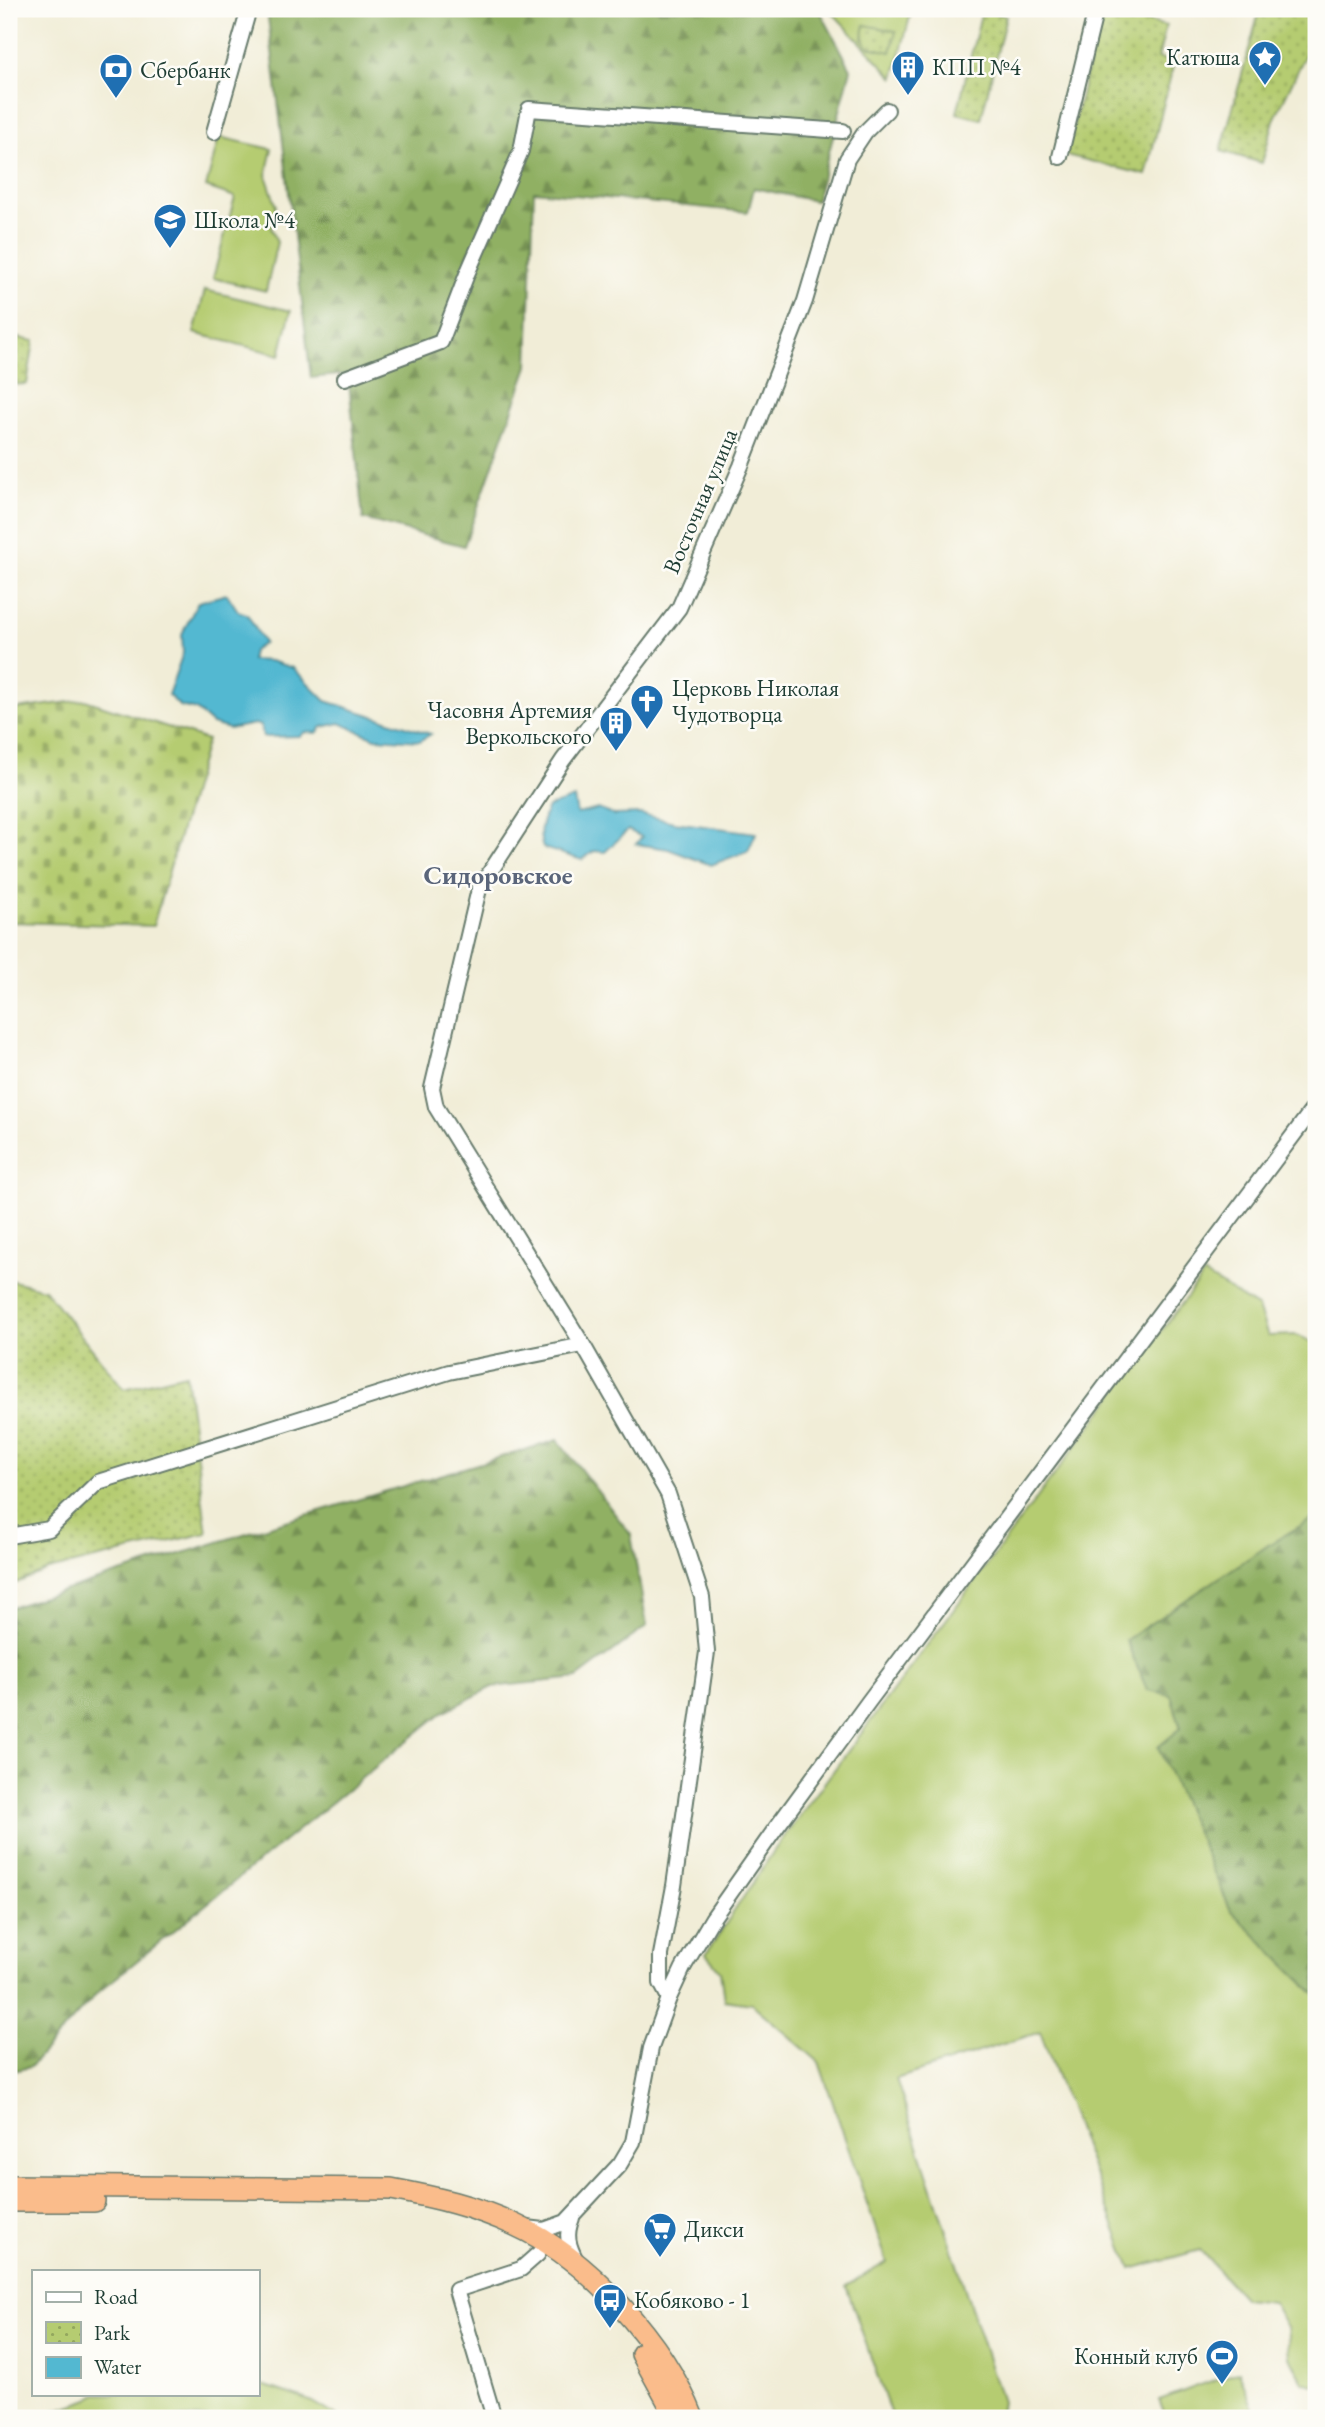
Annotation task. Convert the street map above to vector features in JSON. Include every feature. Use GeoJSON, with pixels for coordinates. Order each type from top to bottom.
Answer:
{"type":"FeatureCollection","features":[{"type":"Feature","properties":{"kind":"highway"},"geometry":{"type":"LineString","coordinates":[[9,2186],[391,2189],[450,2200],[518,2226],[598,2283],[641,2329],[669,2371],[693,2418]]}},
{"type":"Feature","properties":{"kind":"highway"},"geometry":{"type":"LineString","coordinates":[[9,2201],[386,2203],[423,2208],[467,2221],[513,2239],[587,2290],[624,2330],[655,2377],[677,2418]]}},
{"type":"Feature","properties":{"kind":"street"},"geometry":{"type":"LineString","coordinates":[[214,132],[249,9]]}},
{"type":"Feature","properties":{"kind":"street"},"geometry":{"type":"LineString","coordinates":[[1060,156],[1096,9]]}},
{"type":"Feature","properties":{"kind":"street"},"geometry":{"type":"LineString","coordinates":[[345,378],[441,342],[467,274],[522,151],[529,109],[843,131]]}},
{"type":"Feature","properties":{"kind":"street","name":"Восточная улица"},"geometry":{"type":"LineString","coordinates":[[669,1998],[661,1983],[661,1955],[674,1886],[707,1652],[702,1597],[668,1494],[583,1345],[436,1107],[432,1088],[479,889],[563,760],[678,608],[741,466],[805,301],[847,159],[865,132],[887,110]]}},
{"type":"Feature","properties":{"kind":"street"},"geometry":{"type":"LineString","coordinates":[[518,2226],[552,2229],[572,2218],[614,2173],[633,2142],[651,2048],[669,1998],[712,1919],[776,1828],[1316,1105]]}},
{"type":"Feature","properties":{"kind":"street"},"geometry":{"type":"LineString","coordinates":[[9,1536],[49,1529],[98,1482],[449,1372],[583,1345]]}},
{"type":"Feature","properties":{"kind":"street"},"geometry":{"type":"LineString","coordinates":[[572,2218],[567,2234],[568,2242],[580,2268]]}},
{"type":"Feature","properties":{"kind":"street"},"geometry":{"type":"LineString","coordinates":[[494,2418],[456,2290],[521,2269],[538,2254]]}},
{"type":"Feature","properties":{"kind":"green space"},"geometry":{"type":"Polygon","coordinates":[[[267,9],[819,9],[851,69],[816,201],[754,188],[748,212],[534,191],[528,366],[464,546],[363,519],[348,374],[311,378],[267,9]]]}},
{"type":"Feature","properties":{"kind":"green space"},"geometry":{"type":"Polygon","coordinates":[[[829,9],[912,9],[894,78],[829,9]]]}},
{"type":"Feature","properties":{"kind":"green space"},"geometry":{"type":"Polygon","coordinates":[[[1260,9],[1316,9],[1310,45],[1274,120],[1262,163],[1221,151],[1260,9]]]}},
{"type":"Feature","properties":{"kind":"green space"},"geometry":{"type":"Polygon","coordinates":[[[982,10],[1006,16],[981,119],[957,113],[982,10]]]}},
{"type":"Feature","properties":{"kind":"green space"},"geometry":{"type":"Polygon","coordinates":[[[1102,10],[1166,26],[1158,58],[1174,62],[1146,175],[1066,155],[1102,10]]]}},
{"type":"Feature","properties":{"kind":"green space"},"geometry":{"type":"Polygon","coordinates":[[[865,25],[896,31],[891,52],[869,47],[862,39],[865,25]]]}},
{"type":"Feature","properties":{"kind":"green space"},"geometry":{"type":"Polygon","coordinates":[[[219,137],[272,149],[266,175],[276,205],[271,228],[277,242],[266,291],[213,278],[235,197],[206,187],[219,137]]]}},
{"type":"Feature","properties":{"kind":"green space"},"geometry":{"type":"Polygon","coordinates":[[[205,290],[291,311],[280,355],[194,333],[205,290]]]}},
{"type":"Feature","properties":{"kind":"green space"},"geometry":{"type":"Polygon","coordinates":[[[9,336],[34,341],[27,384],[9,385],[9,336]]]}},
{"type":"Feature","properties":{"kind":"green space"},"geometry":{"type":"Polygon","coordinates":[[[85,700],[207,740],[153,926],[9,922],[9,710],[85,700]]]}},
{"type":"Feature","properties":{"kind":"green space"},"geometry":{"type":"Polygon","coordinates":[[[1204,1274],[1258,1308],[1268,1336],[1297,1335],[1316,1344],[1316,1517],[1273,1542],[1126,1640],[1171,1694],[1181,1729],[1316,1995],[1316,2386],[1303,2382],[1290,2357],[1287,2327],[1273,2302],[1244,2299],[1200,2250],[1131,2269],[1040,2032],[896,2079],[1002,2402],[999,2418],[892,2418],[846,2286],[887,2262],[819,2062],[752,2004],[724,2000],[720,1971],[706,1954],[775,1849],[1204,1274]]]}},
{"type":"Feature","properties":{"kind":"green space"},"geometry":{"type":"Polygon","coordinates":[[[9,1280],[44,1289],[124,1389],[186,1374],[207,1533],[48,1570],[9,1586],[9,1280]]]}},
{"type":"Feature","properties":{"kind":"green space"},"geometry":{"type":"Polygon","coordinates":[[[558,1440],[631,1535],[647,1626],[577,1678],[492,1687],[443,1712],[96,1994],[30,2067],[9,2072],[9,1608],[266,1527],[558,1440]]]}},
{"type":"Feature","properties":{"kind":"green space"},"geometry":{"type":"Polygon","coordinates":[[[1316,1517],[1316,1995],[1231,1911],[1158,1747],[1181,1728],[1171,1695],[1147,1690],[1126,1640],[1273,1542],[1316,1517]]]}},
{"type":"Feature","properties":{"kind":"green space","name":"Конный клуб"},"geometry":{"type":"Polygon","coordinates":[[[1239,2371],[1253,2409],[1227,2418],[1166,2418],[1159,2400],[1239,2371]]]}},
{"type":"Feature","properties":{"kind":"green space"},"geometry":{"type":"Polygon","coordinates":[[[259,2384],[313,2402],[340,2418],[35,2418],[93,2396],[259,2396],[259,2384]]]}},
{"type":"Feature","properties":{"kind":"water"},"geometry":{"type":"Polygon","coordinates":[[[227,594],[238,611],[247,614],[264,643],[253,651],[251,660],[270,661],[293,668],[326,701],[431,734],[420,741],[375,738],[340,723],[322,727],[317,733],[263,737],[261,726],[255,724],[229,729],[212,724],[196,710],[180,706],[168,695],[183,653],[182,634],[198,602],[227,594]]]}},
{"type":"Feature","properties":{"kind":"water"},"geometry":{"type":"Polygon","coordinates":[[[574,798],[577,814],[598,809],[614,815],[640,814],[674,822],[756,833],[748,851],[711,865],[668,849],[636,844],[642,837],[628,830],[605,852],[594,851],[582,860],[543,848],[540,837],[548,807],[574,798]]]}},
{"type":"Feature","properties":{"kind":"place","name":"Катюша"},"geometry":{"type":"Point","coordinates":[1265,87]}},
{"type":"Feature","properties":{"kind":"place","name":"КПП №4"},"geometry":{"type":"Point","coordinates":[908,97]}},
{"type":"Feature","properties":{"kind":"place","name":"Сбербанк"},"geometry":{"type":"Point","coordinates":[116,100]}},
{"type":"Feature","properties":{"kind":"place","name":"Школа №4"},"geometry":{"type":"Point","coordinates":[170,250]}},
{"type":"Feature","properties":{"kind":"place","name":"Церковь Николая Чудотворца"},"geometry":{"type":"Point","coordinates":[647,731]}},
{"type":"Feature","properties":{"kind":"place","name":"Часовня Артемия Веркольского"},"geometry":{"type":"Point","coordinates":[616,753]}},
{"type":"Feature","properties":{"kind":"place","name":"Дикси"},"geometry":{"type":"Point","coordinates":[660,2259]}},
{"type":"Feature","properties":{"kind":"place","name":"Кобяково - 1"},"geometry":{"type":"Point","coordinates":[610,2330]}},
{"type":"Feature","properties":{"kind":"place","name":"Конный клуб"},"geometry":{"type":"Point","coordinates":[1222,2386]}},
{"type":"Feature","properties":{"kind":"district","name":"Сидоровское"},"geometry":{"type":"Point","coordinates":[498,875]}}]}
